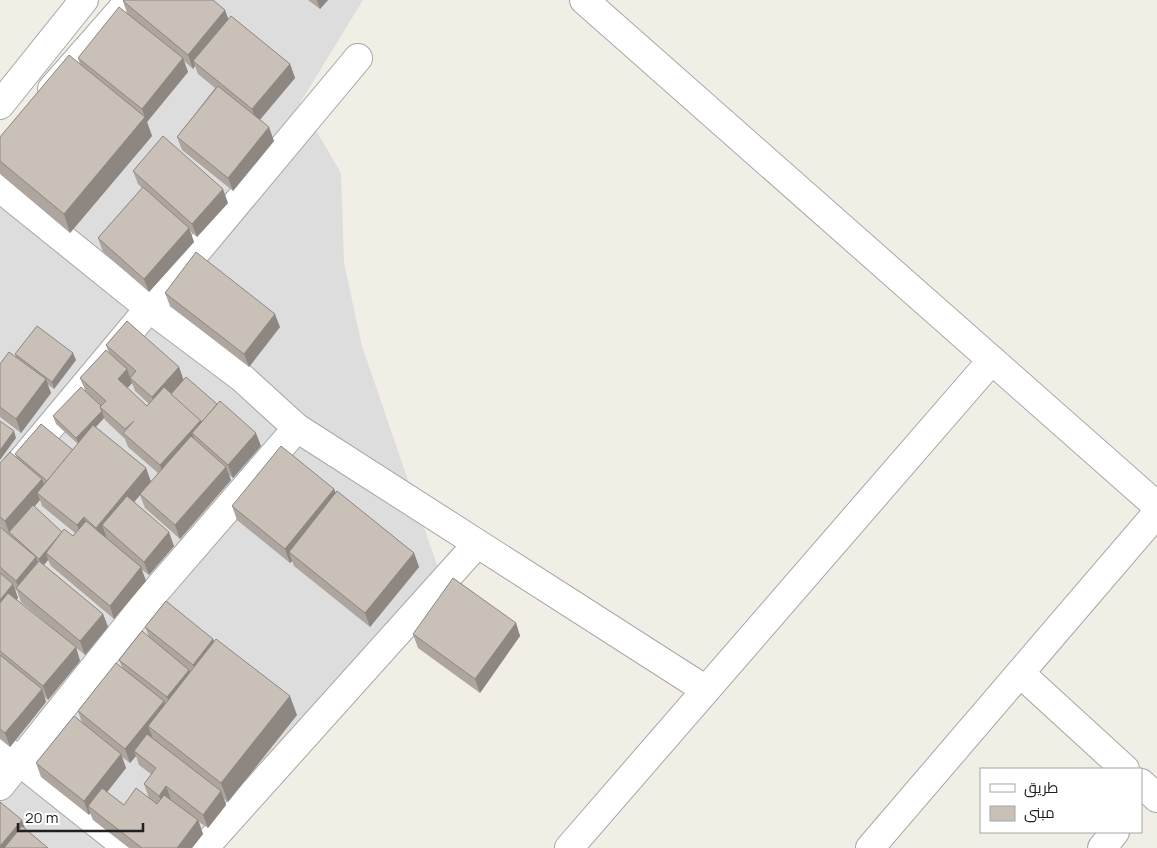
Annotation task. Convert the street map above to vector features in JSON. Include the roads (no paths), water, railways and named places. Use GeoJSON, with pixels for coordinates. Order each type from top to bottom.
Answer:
{"type":"FeatureCollection","features":[{"type":"Feature","properties":{"kind":"street"},"geometry":{"type":"LineString","coordinates":[[0,105],[84,0]]}},
{"type":"Feature","properties":{"kind":"street"},"geometry":{"type":"LineString","coordinates":[[32,111],[130,0]]}},
{"type":"Feature","properties":{"kind":"street"},"geometry":{"type":"LineString","coordinates":[[584,0],[1157,506]]}},
{"type":"Feature","properties":{"kind":"street"},"geometry":{"type":"LineString","coordinates":[[0,486],[358,58]]}},
{"type":"Feature","properties":{"kind":"street"},"geometry":{"type":"LineString","coordinates":[[0,188],[149,308],[241,377],[297,428],[706,690]]}},
{"type":"Feature","properties":{"kind":"street"},"geometry":{"type":"LineString","coordinates":[[569,848],[992,360]]}},
{"type":"Feature","properties":{"kind":"street"},"geometry":{"type":"LineString","coordinates":[[0,786],[10,754],[149,599],[297,428]]}},
{"type":"Feature","properties":{"kind":"street"},"geometry":{"type":"LineString","coordinates":[[870,848],[1157,514]]}},
{"type":"Feature","properties":{"kind":"street"},"geometry":{"type":"LineString","coordinates":[[204,848],[477,544]]}},
{"type":"Feature","properties":{"kind":"street"},"geometry":{"type":"LineString","coordinates":[[1020,673],[1124,768]]}},
{"type":"Feature","properties":{"kind":"street"},"geometry":{"type":"LineString","coordinates":[[10,754],[128,848]]}},
{"type":"Feature","properties":{"kind":"street"},"geometry":{"type":"LineString","coordinates":[[1102,848],[1114,833]]}}]}
